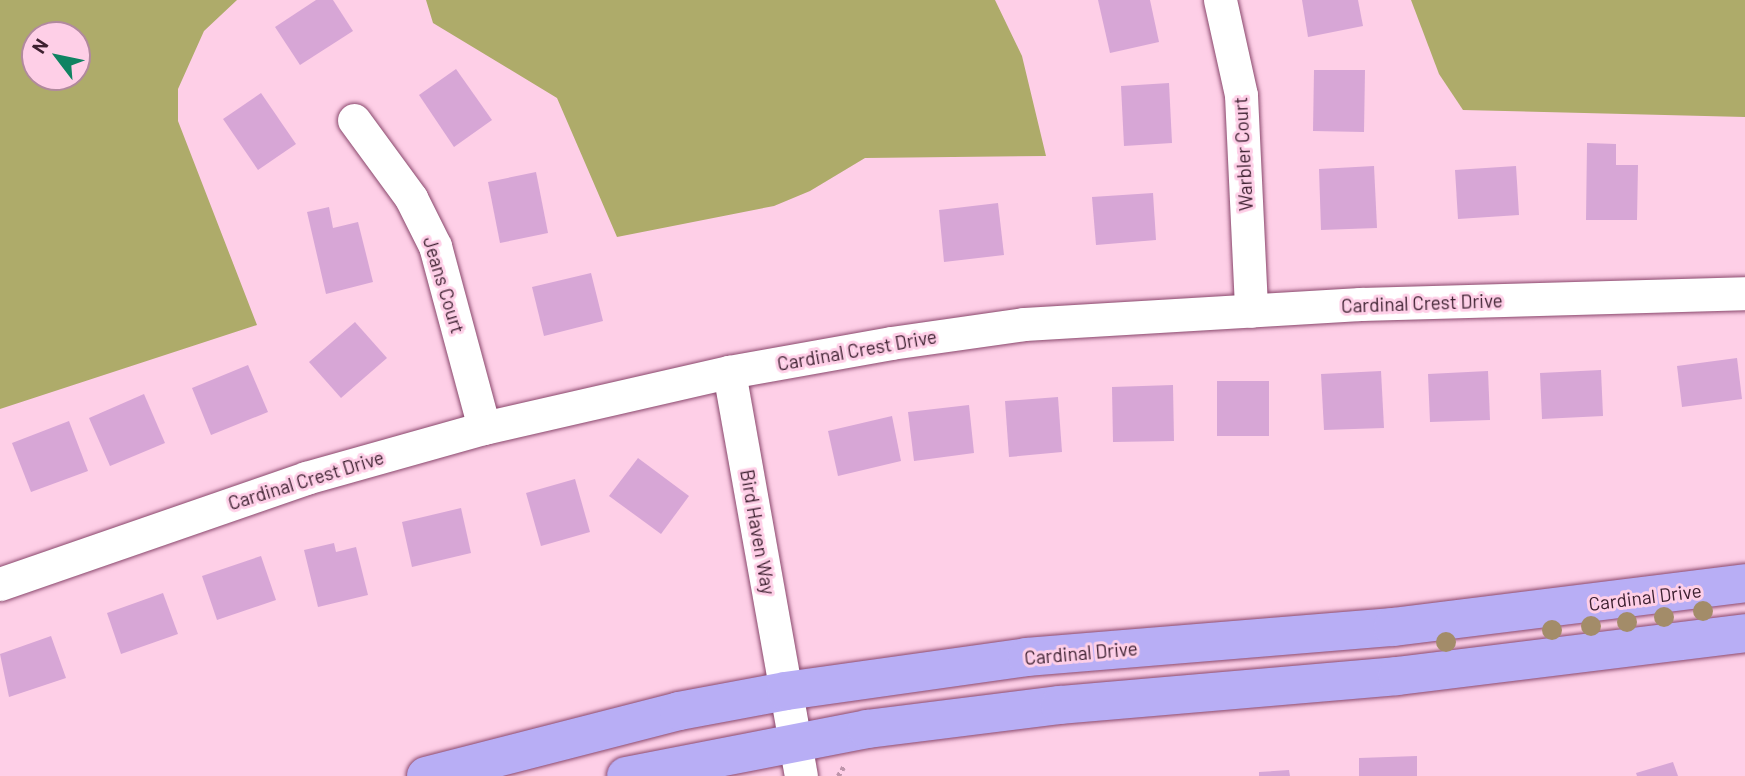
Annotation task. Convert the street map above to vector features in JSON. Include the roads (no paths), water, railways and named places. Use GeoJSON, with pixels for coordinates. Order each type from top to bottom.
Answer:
{"type":"FeatureCollection","features":[{"type":"Feature","properties":{"kind":"main road","name":"Cardinal Drive"},"geometry":{"type":"LineString","coordinates":[[426,776],[679,710],[786,691],[1027,657],[1393,627],[1745,583]]}},
{"type":"Feature","properties":{"kind":"main road"},"geometry":{"type":"LineString","coordinates":[[625,776],[799,759],[867,729],[1060,705],[1397,676],[1745,633]]}},
{"type":"Feature","properties":{"kind":"street","name":"Warbler Court"},"geometry":{"type":"LineString","coordinates":[[1220,0],[1241,95],[1251,311]]}},
{"type":"Feature","properties":{"kind":"street","name":"Jeans Court"},"geometry":{"type":"LineString","coordinates":[[354,120],[411,198],[435,246],[484,428]]}},
{"type":"Feature","properties":{"kind":"street","name":"Cardinal Crest Drive"},"geometry":{"type":"LineString","coordinates":[[0,584],[306,478],[484,428],[729,372],[1024,324],[1251,311],[1745,293]]}},
{"type":"Feature","properties":{"kind":"street","name":"Bird Haven Way"},"geometry":{"type":"LineString","coordinates":[[729,372],[799,759]]}}]}
